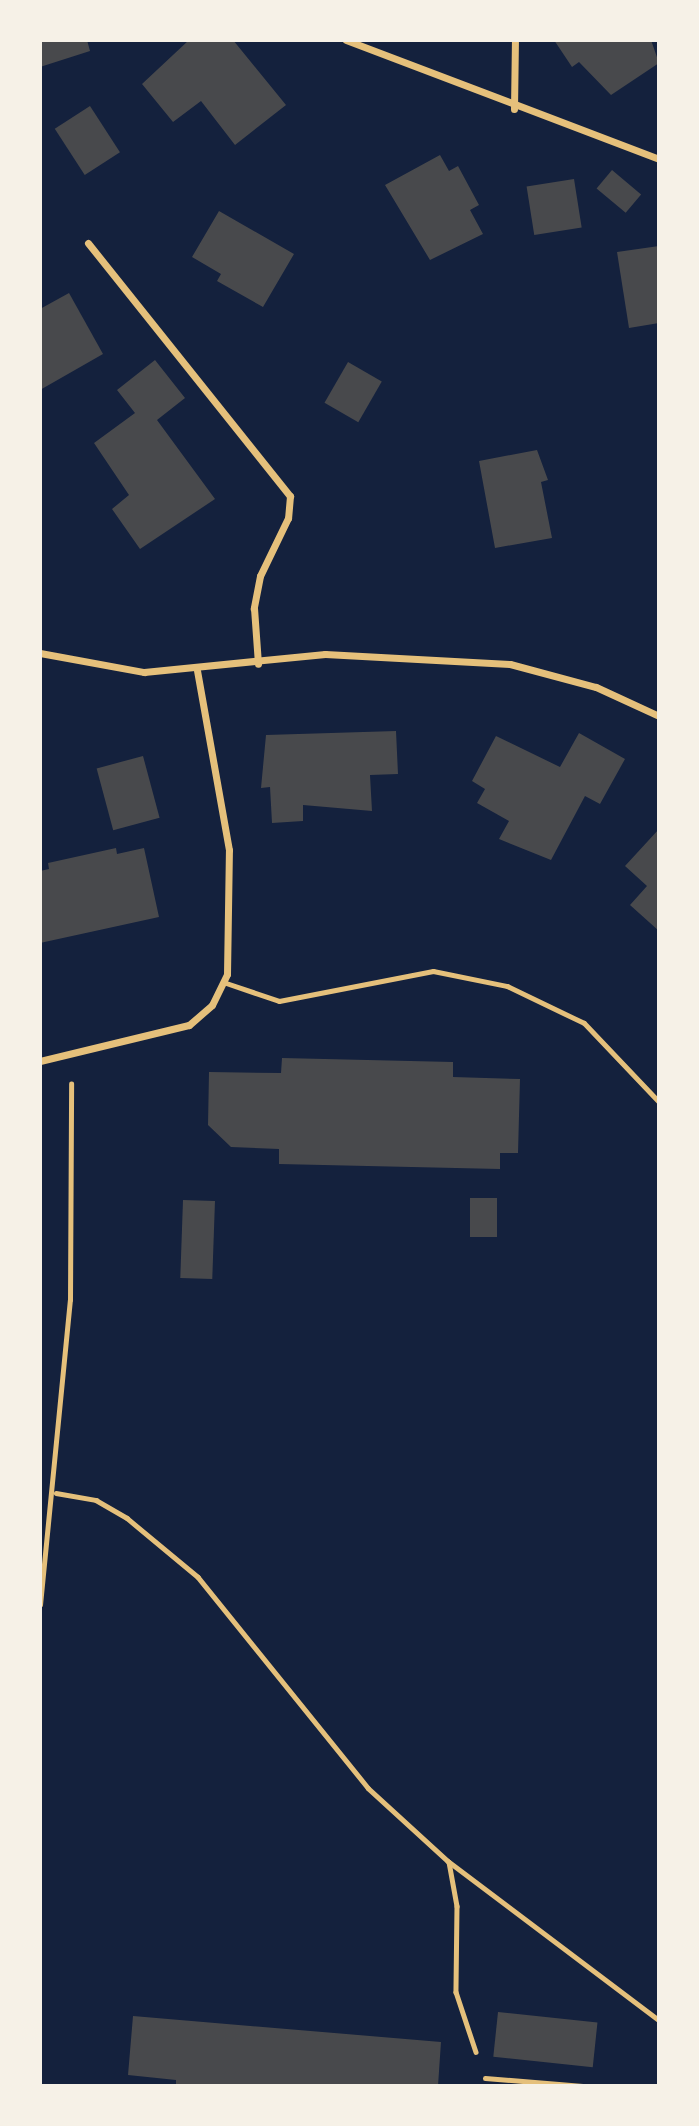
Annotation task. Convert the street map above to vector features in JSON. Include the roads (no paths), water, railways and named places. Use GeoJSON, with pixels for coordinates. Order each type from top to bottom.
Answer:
{"type":"FeatureCollection","features":[{"type":"Feature","properties":{"kind":"street"},"geometry":{"type":"LineString","coordinates":[[346,40],[514,109],[659,159]]}},
{"type":"Feature","properties":{"kind":"street"},"geometry":{"type":"LineString","coordinates":[[514,109],[515,40]]}},
{"type":"Feature","properties":{"kind":"street"},"geometry":{"type":"LineString","coordinates":[[88,243],[279,475],[290,496],[288,518],[260,576],[254,608],[258,664]]}},
{"type":"Feature","properties":{"kind":"street"},"geometry":{"type":"LineString","coordinates":[[40,653],[108,668],[197,671],[325,654],[510,664],[596,687],[659,716]]}},
{"type":"Feature","properties":{"kind":"street"},"geometry":{"type":"LineString","coordinates":[[40,1061],[189,1026],[212,1005],[223,982],[233,932],[229,850],[197,671]]}},
{"type":"Feature","properties":{"kind":"lane"},"geometry":{"type":"LineString","coordinates":[[223,982],[279,1002],[433,971],[507,986],[583,1023],[659,1102]]}},
{"type":"Feature","properties":{"kind":"lane"},"geometry":{"type":"LineString","coordinates":[[485,2078],[583,2086]]}}]}
